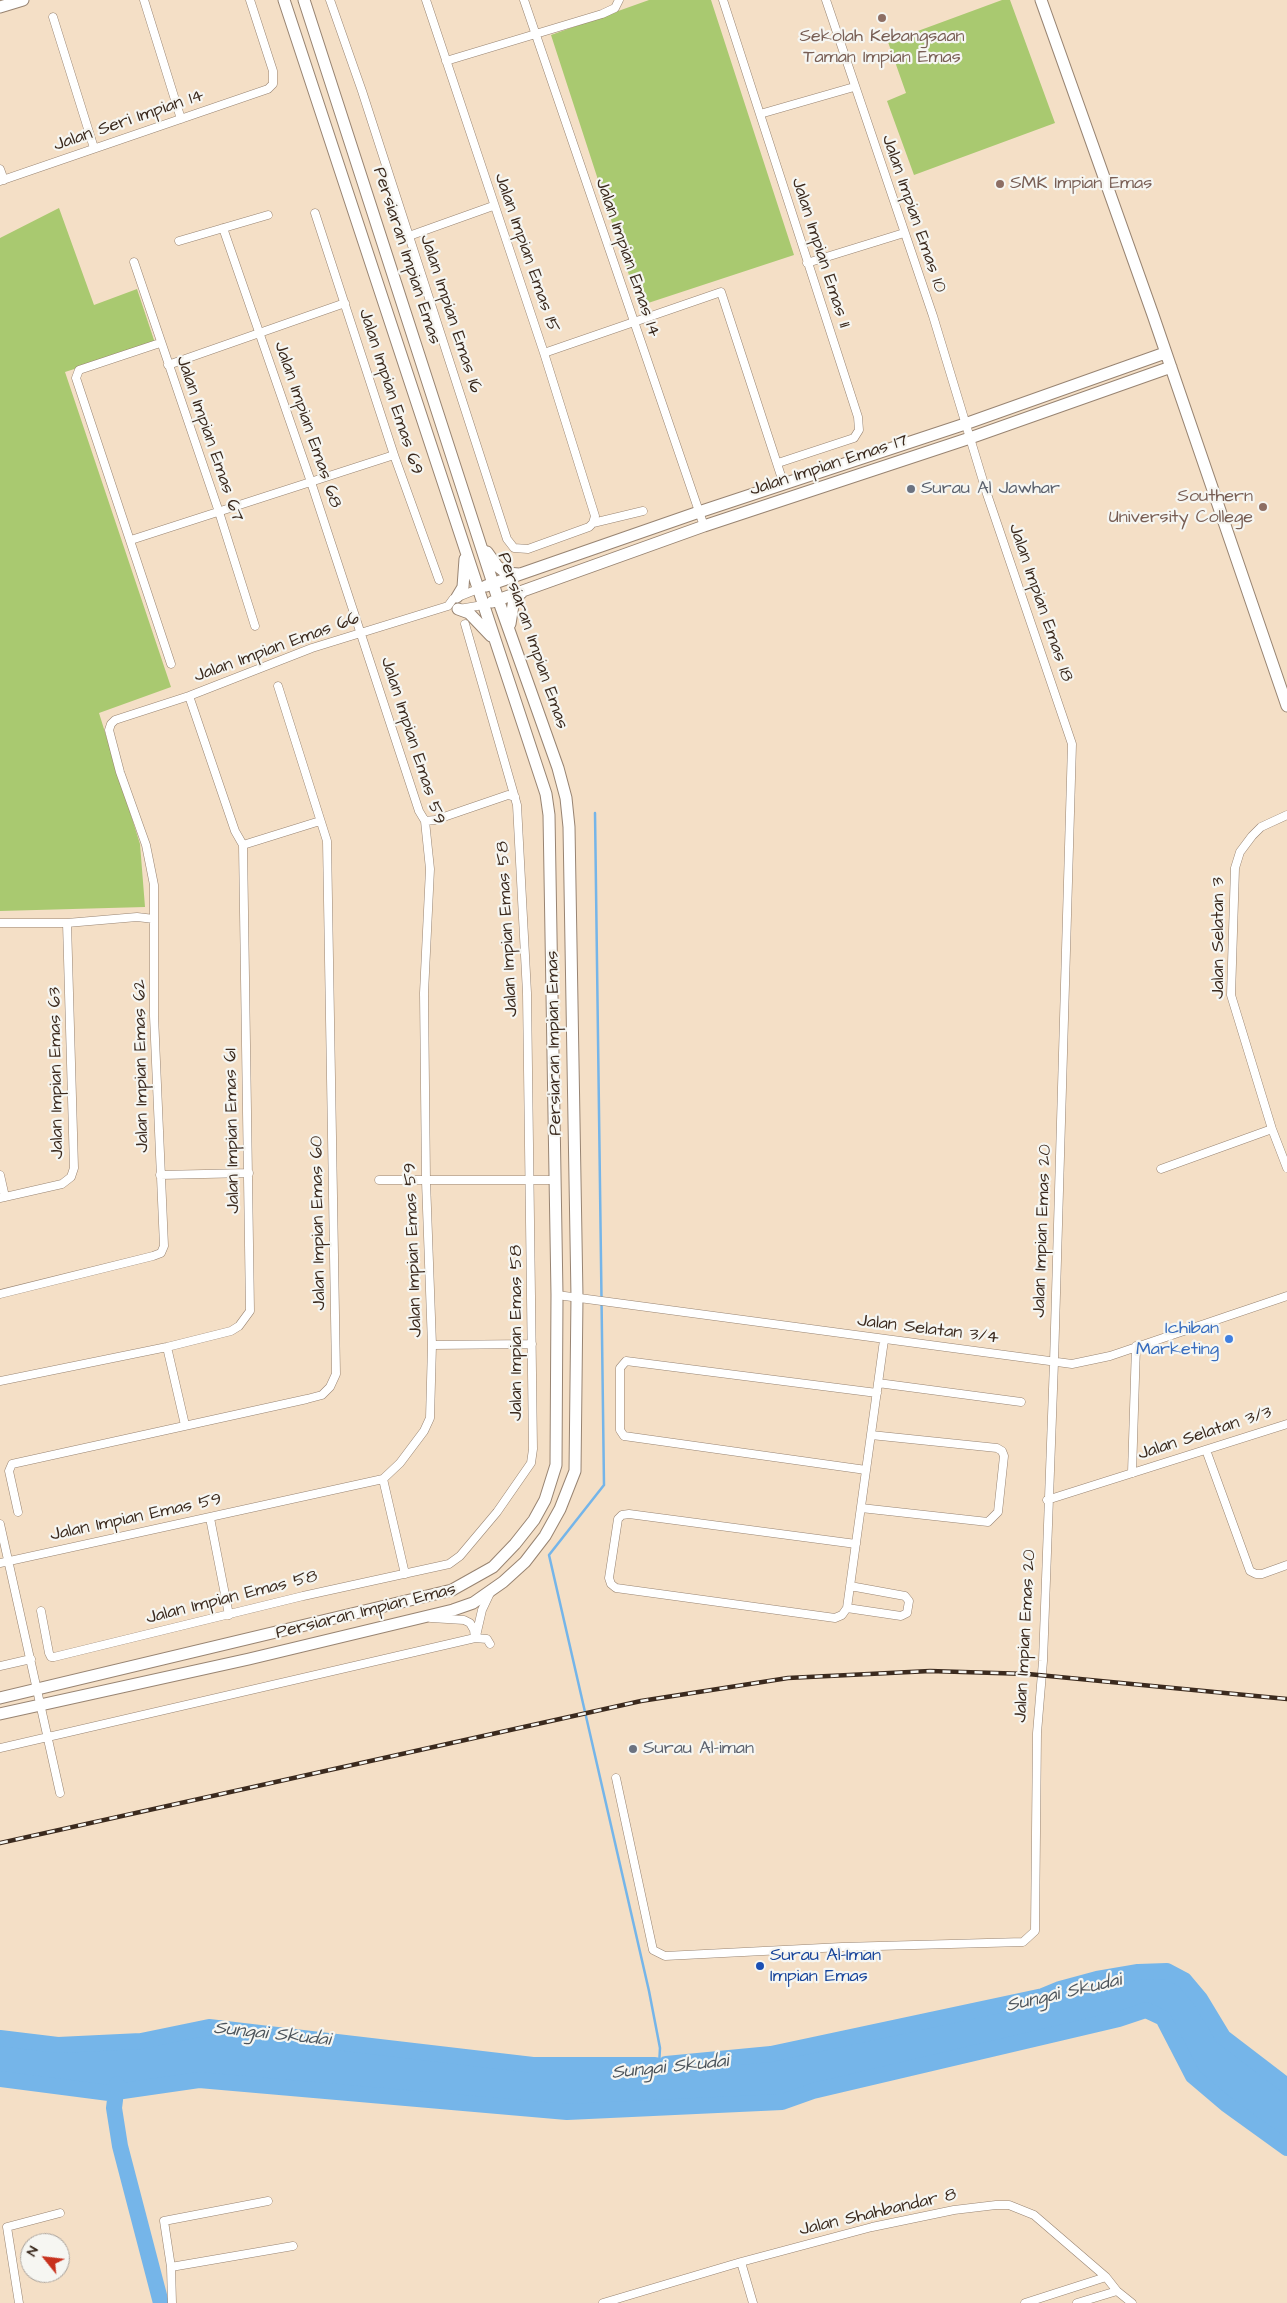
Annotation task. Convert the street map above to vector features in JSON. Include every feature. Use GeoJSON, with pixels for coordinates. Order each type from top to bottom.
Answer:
{"type":"FeatureCollection","features":[{"type":"Feature","properties":{"kind":"main road"},"geometry":{"type":"LineString","coordinates":[[0,7],[24,0]]}},
{"type":"Feature","properties":{"kind":"main road","name":"Persiaran Impian Emas"},"geometry":{"type":"LineString","coordinates":[[0,1698],[452,1590],[493,1567],[534,1520],[545,1500],[556,1465],[557,1296],[549,815],[540,772],[482,604],[284,0]]}},
{"type":"Feature","properties":{"kind":"main road","name":"Persiaran Impian Emas"},"geometry":{"type":"LineString","coordinates":[[0,1714],[249,1659],[473,1603],[525,1562],[546,1536],[560,1509],[575,1471],[577,1297],[569,827],[566,798],[558,768],[510,628],[498,600],[304,0]]}},
{"type":"Feature","properties":{"kind":"main road"},"geometry":{"type":"LineString","coordinates":[[1041,0],[1287,706]]}},
{"type":"Feature","properties":{"kind":"main road","name":"Jalan Impian Emas 17"},"geometry":{"type":"LineString","coordinates":[[478,589],[699,512],[784,486],[965,424],[1165,352]]}},
{"type":"Feature","properties":{"kind":"main road","name":"Jalan Impian Emas 17"},"geometry":{"type":"LineString","coordinates":[[482,604],[498,600],[704,526],[970,438],[1170,367]]}},
{"type":"Feature","properties":{"kind":"main road"},"geometry":{"type":"LineString","coordinates":[[480,543],[497,566],[506,573],[522,574]]}},
{"type":"Feature","properties":{"kind":"main road"},"geometry":{"type":"LineString","coordinates":[[466,551],[463,587],[454,604],[470,613],[494,640]]}},
{"type":"Feature","properties":{"kind":"main road"},"geometry":{"type":"LineString","coordinates":[[510,628],[510,610],[514,599],[523,590]]}},
{"type":"Feature","properties":{"kind":"street"},"geometry":{"type":"LineString","coordinates":[[144,0],[181,119]]}},
{"type":"Feature","properties":{"kind":"street","name":"Jalan Seri Impian 14"},"geometry":{"type":"LineString","coordinates":[[2,180],[268,89],[272,84],[273,71],[250,0]]}},
{"type":"Feature","properties":{"kind":"street","name":"Jalan Impian Emas 16"},"geometry":{"type":"LineString","coordinates":[[330,0],[409,236],[506,539],[514,548],[528,549],[589,527],[594,520],[643,511]]}},
{"type":"Feature","properties":{"kind":"street","name":"Jalan Impian Emas 15"},"geometry":{"type":"LineString","coordinates":[[426,0],[493,206],[544,353],[594,520]]}},
{"type":"Feature","properties":{"kind":"street","name":"Jalan Impian Emas 14"},"geometry":{"type":"LineString","coordinates":[[524,0],[534,34],[704,526]]}},
{"type":"Feature","properties":{"kind":"street"},"geometry":{"type":"LineString","coordinates":[[446,61],[602,14],[615,8],[619,0]]}},
{"type":"Feature","properties":{"kind":"street","name":"Jalan Impian Emas 11"},"geometry":{"type":"LineString","coordinates":[[723,0],[858,417],[859,430],[854,438],[778,463]]}},
{"type":"Feature","properties":{"kind":"street","name":"Jalan Impian Emas 10"},"geometry":{"type":"LineString","coordinates":[[826,0],[933,316],[970,438]]}},
{"type":"Feature","properties":{"kind":"street"},"geometry":{"type":"LineString","coordinates":[[53,18],[94,148]]}},
{"type":"Feature","properties":{"kind":"street"},"geometry":{"type":"LineString","coordinates":[[760,114],[854,86]]}},
{"type":"Feature","properties":{"kind":"street"},"geometry":{"type":"LineString","coordinates":[[0,169],[2,180]]}},
{"type":"Feature","properties":{"kind":"street"},"geometry":{"type":"LineString","coordinates":[[409,236],[493,206]]}},
{"type":"Feature","properties":{"kind":"street","name":"Jalan Impian Emas 69"},"geometry":{"type":"LineString","coordinates":[[316,213],[394,455],[439,580]]}},
{"type":"Feature","properties":{"kind":"street"},"geometry":{"type":"LineString","coordinates":[[179,241],[268,215]]}},
{"type":"Feature","properties":{"kind":"street","name":"Jalan Impian Emas 68"},"geometry":{"type":"LineString","coordinates":[[223,228],[361,632]]}},
{"type":"Feature","properties":{"kind":"street"},"geometry":{"type":"LineString","coordinates":[[807,263],[904,232]]}},
{"type":"Feature","properties":{"kind":"street","name":"Jalan Impian Emas 67"},"geometry":{"type":"LineString","coordinates":[[134,262],[219,512],[255,626]]}},
{"type":"Feature","properties":{"kind":"street"},"geometry":{"type":"LineString","coordinates":[[544,353],[721,292],[784,486]]}},
{"type":"Feature","properties":{"kind":"street"},"geometry":{"type":"LineString","coordinates":[[168,365],[345,303]]}},
{"type":"Feature","properties":{"kind":"street"},"geometry":{"type":"LineString","coordinates":[[160,343],[80,370],[76,378],[171,664]]}},
{"type":"Feature","properties":{"kind":"street","name":"Jalan Impian Emas 18"},"geometry":{"type":"LineString","coordinates":[[970,438],[1069,733],[1073,756],[1072,779]]}},
{"type":"Feature","properties":{"kind":"street"},"geometry":{"type":"LineString","coordinates":[[131,540],[394,455]]}},
{"type":"Feature","properties":{"kind":"street","name":"Jalan Impian Emas 66"},"geometry":{"type":"LineString","coordinates":[[115,720],[189,696],[312,648],[454,604],[478,589]]}},
{"type":"Feature","properties":{"kind":"street","name":"Jalan Impian Emas 66"},"geometry":{"type":"LineString","coordinates":[[454,604],[482,604]]}},
{"type":"Feature","properties":{"kind":"street","name":"Jalan Impian Emas 58"},"geometry":{"type":"LineString","coordinates":[[41,1611],[51,1657],[449,1564],[460,1556],[497,1512],[531,1464],[533,1449],[527,993],[518,805],[465,624]]}},
{"type":"Feature","properties":{"kind":"street","name":"Jalan Impian Emas 59"},"geometry":{"type":"LineString","coordinates":[[0,1563],[383,1479],[400,1463],[424,1431],[430,1418],[432,1345],[426,1181],[424,993],[430,869],[425,821],[419,811],[361,632]]}},
{"type":"Feature","properties":{"kind":"street","name":"Jalan Impian Emas 60"},"geometry":{"type":"LineString","coordinates":[[18,1512],[9,1471],[12,1464],[322,1395],[330,1387],[336,1374],[327,841],[278,686]]}},
{"type":"Feature","properties":{"kind":"street","name":"Jalan Impian Emas 61"},"geometry":{"type":"LineString","coordinates":[[0,1381],[167,1347],[231,1331],[243,1322],[250,1311],[243,845],[236,831],[189,696]]}},
{"type":"Feature","properties":{"kind":"street","name":"Jalan Impian Emas 62"},"geometry":{"type":"LineString","coordinates":[[0,1294],[161,1253],[164,1246],[154,1016],[154,885],[146,845],[120,772],[109,730],[115,720]]}},
{"type":"Feature","properties":{"kind":"street","name":"Jalan Impian Emas 20"},"geometry":{"type":"LineString","coordinates":[[616,1778],[653,1950],[665,1956],[842,1947],[1023,1942],[1034,1931],[1037,1733],[1043,1661],[1047,1500],[1054,1362],[1072,779]]}},
{"type":"Feature","properties":{"kind":"street"},"geometry":{"type":"LineString","coordinates":[[425,821],[435,820],[508,795],[515,797]]}},
{"type":"Feature","properties":{"kind":"street","name":"Jalan Selatan 3"},"geometry":{"type":"LineString","coordinates":[[1287,816],[1262,827],[1245,844],[1235,868],[1231,995],[1272,1129],[1287,1168]]}},
{"type":"Feature","properties":{"kind":"street"},"geometry":{"type":"LineString","coordinates":[[243,845],[320,821]]}},
{"type":"Feature","properties":{"kind":"street"},"geometry":{"type":"LineString","coordinates":[[0,923],[67,923],[138,917],[154,919]]}},
{"type":"Feature","properties":{"kind":"street","name":"Jalan Impian Emas 63"},"geometry":{"type":"LineString","coordinates":[[2,1198],[62,1184],[71,1177],[74,1168],[67,923]]}},
{"type":"Feature","properties":{"kind":"street"},"geometry":{"type":"LineString","coordinates":[[1162,1169],[1272,1129]]}},
{"type":"Feature","properties":{"kind":"street"},"geometry":{"type":"LineString","coordinates":[[160,1175],[248,1173]]}},
{"type":"Feature","properties":{"kind":"street"},"geometry":{"type":"LineString","coordinates":[[0,1175],[2,1198]]}},
{"type":"Feature","properties":{"kind":"street"},"geometry":{"type":"LineString","coordinates":[[379,1180],[555,1180]]}},
{"type":"Feature","properties":{"kind":"street","name":"Jalan Selatan 3/4"},"geometry":{"type":"LineString","coordinates":[[557,1296],[595,1299],[884,1340],[1072,1364],[1110,1356],[1287,1296]]}},
{"type":"Feature","properties":{"kind":"street"},"geometry":{"type":"LineString","coordinates":[[856,1544],[628,1514],[622,1515],[618,1519],[609,1578],[611,1584],[616,1588],[835,1618],[842,1615],[847,1608],[850,1586],[856,1544],[861,1508],[866,1470],[877,1393],[884,1340]]}},
{"type":"Feature","properties":{"kind":"street"},"geometry":{"type":"LineString","coordinates":[[432,1345],[532,1344]]}},
{"type":"Feature","properties":{"kind":"street","name":"Jalan Selatan 3/3"},"geometry":{"type":"LineString","coordinates":[[1132,1473],[1136,1346]]}},
{"type":"Feature","properties":{"kind":"street"},"geometry":{"type":"LineString","coordinates":[[167,1347],[184,1425]]}},
{"type":"Feature","properties":{"kind":"street"},"geometry":{"type":"LineString","coordinates":[[866,1470],[624,1436],[620,1430],[620,1368],[626,1361],[877,1393]]}},
{"type":"Feature","properties":{"kind":"street"},"geometry":{"type":"LineString","coordinates":[[878,1383],[1021,1402]]}},
{"type":"Feature","properties":{"kind":"street","name":"Jalan Selatan 3/3"},"geometry":{"type":"LineString","coordinates":[[1047,1500],[1287,1424]]}},
{"type":"Feature","properties":{"kind":"street"},"geometry":{"type":"LineString","coordinates":[[861,1508],[988,1522],[998,1512],[1004,1456],[1002,1451],[996,1448],[871,1435]]}},
{"type":"Feature","properties":{"kind":"street"},"geometry":{"type":"LineString","coordinates":[[1206,1450],[1250,1571],[1262,1574],[1287,1565]]}},
{"type":"Feature","properties":{"kind":"street"},"geometry":{"type":"LineString","coordinates":[[383,1479],[405,1574]]}},
{"type":"Feature","properties":{"kind":"street"},"geometry":{"type":"LineString","coordinates":[[210,1518],[229,1615]]}},
{"type":"Feature","properties":{"kind":"street"},"geometry":{"type":"LineString","coordinates":[[0,1524],[60,1793]]}},
{"type":"Feature","properties":{"kind":"street"},"geometry":{"type":"LineString","coordinates":[[847,1608],[902,1616],[906,1613],[908,1601],[905,1596],[850,1586]]}},
{"type":"Feature","properties":{"kind":"street"},"geometry":{"type":"LineString","coordinates":[[475,1638],[484,1603],[494,1588]]}},
{"type":"Feature","properties":{"kind":"street"},"geometry":{"type":"LineString","coordinates":[[418,1618],[464,1620],[474,1630],[475,1638]]}},
{"type":"Feature","properties":{"kind":"street"},"geometry":{"type":"LineString","coordinates":[[0,1748],[475,1638],[487,1639],[490,1644]]}},
{"type":"Feature","properties":{"kind":"street"},"geometry":{"type":"LineString","coordinates":[[0,1666],[31,1659]]}},
{"type":"Feature","properties":{"kind":"street"},"geometry":{"type":"LineString","coordinates":[[172,2303],[171,2267],[164,2222],[268,2201]]}},
{"type":"Feature","properties":{"kind":"street","name":"Jalan Shahbandar 8"},"geometry":{"type":"LineString","coordinates":[[603,2303],[631,2299],[740,2262],[913,2218],[978,2206],[1009,2205],[1034,2214],[1106,2277],[1117,2291],[1132,2303]]}},
{"type":"Feature","properties":{"kind":"street"},"geometry":{"type":"LineString","coordinates":[[19,2303],[7,2227],[60,2213]]}},
{"type":"Feature","properties":{"kind":"street"},"geometry":{"type":"LineString","coordinates":[[171,2267],[293,2246]]}},
{"type":"Feature","properties":{"kind":"street"},"geometry":{"type":"LineString","coordinates":[[740,2262],[753,2303]]}},
{"type":"Feature","properties":{"kind":"street"},"geometry":{"type":"LineString","coordinates":[[1025,2303],[1106,2277]]}},
{"type":"Feature","properties":{"kind":"street"},"geometry":{"type":"LineString","coordinates":[[1077,2303],[1117,2291]]}},
{"type":"Feature","properties":{"kind":"green space"},"geometry":{"type":"Polygon","coordinates":[[[649,0],[711,0],[794,255],[639,306],[551,35],[649,0]]]}},
{"type":"Feature","properties":{"kind":"green space"},"geometry":{"type":"Polygon","coordinates":[[[1002,0],[1010,0],[1055,123],[914,175],[887,101],[906,93],[888,42],[1002,0]]]}},
{"type":"Feature","properties":{"kind":"green space"},"geometry":{"type":"Polygon","coordinates":[[[59,208],[94,305],[137,289],[155,343],[65,372],[171,687],[99,713],[140,844],[145,907],[0,911],[0,238],[59,208]]]}},
{"type":"Feature","properties":{"kind":"water","name":"Sungai Skudai"},"geometry":{"type":"Polygon","coordinates":[[[1167,1971],[1184,1980],[1200,1999],[1223,2037],[1287,2086],[1287,2148],[1226,2104],[1193,2076],[1163,2018],[1146,2010],[1119,2019],[813,2091],[782,2102],[567,2112],[199,2080],[109,2093],[0,2079],[0,2038],[58,2045],[141,2041],[209,2027],[533,2065],[655,2065],[771,2054],[1043,1996],[1060,1989],[1097,1979],[1138,1972],[1167,1971]]]}},
{"type":"Feature","properties":{"kind":"waterway","name":"Sungai Skudai"},"geometry":{"type":"LineString","coordinates":[[595,813],[604,1485],[549,1555],[649,1991],[660,2048],[659,2066]]}},
{"type":"Feature","properties":{"kind":"waterway","name":"Sungai Skudai"},"geometry":{"type":"LineString","coordinates":[[666,2064],[771,2054],[1043,1996],[1060,1989],[1097,1979],[1138,1972],[1167,1971],[1184,1980],[1200,1999],[1223,2037],[1287,2086]]}},
{"type":"Feature","properties":{"kind":"waterway"},"geometry":{"type":"LineString","coordinates":[[0,2079],[109,2093],[199,2080],[567,2112],[782,2102],[813,2091],[1119,2019],[1146,2010],[1163,2018],[1193,2076],[1226,2104],[1287,2148]]}},
{"type":"Feature","properties":{"kind":"waterway","name":"Sungai Skudai"},"geometry":{"type":"LineString","coordinates":[[0,2038],[58,2045],[141,2041],[209,2027],[533,2065],[655,2065]]}},
{"type":"Feature","properties":{"kind":"waterway"},"geometry":{"type":"LineString","coordinates":[[117,2084],[114,2108],[120,2146],[161,2303]]}},
{"type":"Feature","properties":{"kind":"railway"},"geometry":{"type":"LineString","coordinates":[[0,1843],[641,1701],[788,1678],[930,1671],[1028,1674],[1287,1699]]}},
{"type":"Feature","properties":{"kind":"place","name":"Sekolah Kebangsaan Taman Impian Emas"},"geometry":{"type":"Point","coordinates":[882,18]}},
{"type":"Feature","properties":{"kind":"place","name":"SMK Impian Emas"},"geometry":{"type":"Point","coordinates":[1000,184]}},
{"type":"Feature","properties":{"kind":"place","name":"Surau Al Jawhar"},"geometry":{"type":"Point","coordinates":[911,489]}},
{"type":"Feature","properties":{"kind":"place","name":"Southern University College"},"geometry":{"type":"Point","coordinates":[1263,507]}},
{"type":"Feature","properties":{"kind":"place","name":"Ichiban Marketing"},"geometry":{"type":"Point","coordinates":[1229,1339]}},
{"type":"Feature","properties":{"kind":"place","name":"Surau Al-iman"},"geometry":{"type":"Point","coordinates":[633,1749]}},
{"type":"Feature","properties":{"kind":"place","name":"Surau Al-Iman Impian Emas"},"geometry":{"type":"Point","coordinates":[760,1966]}}]}
